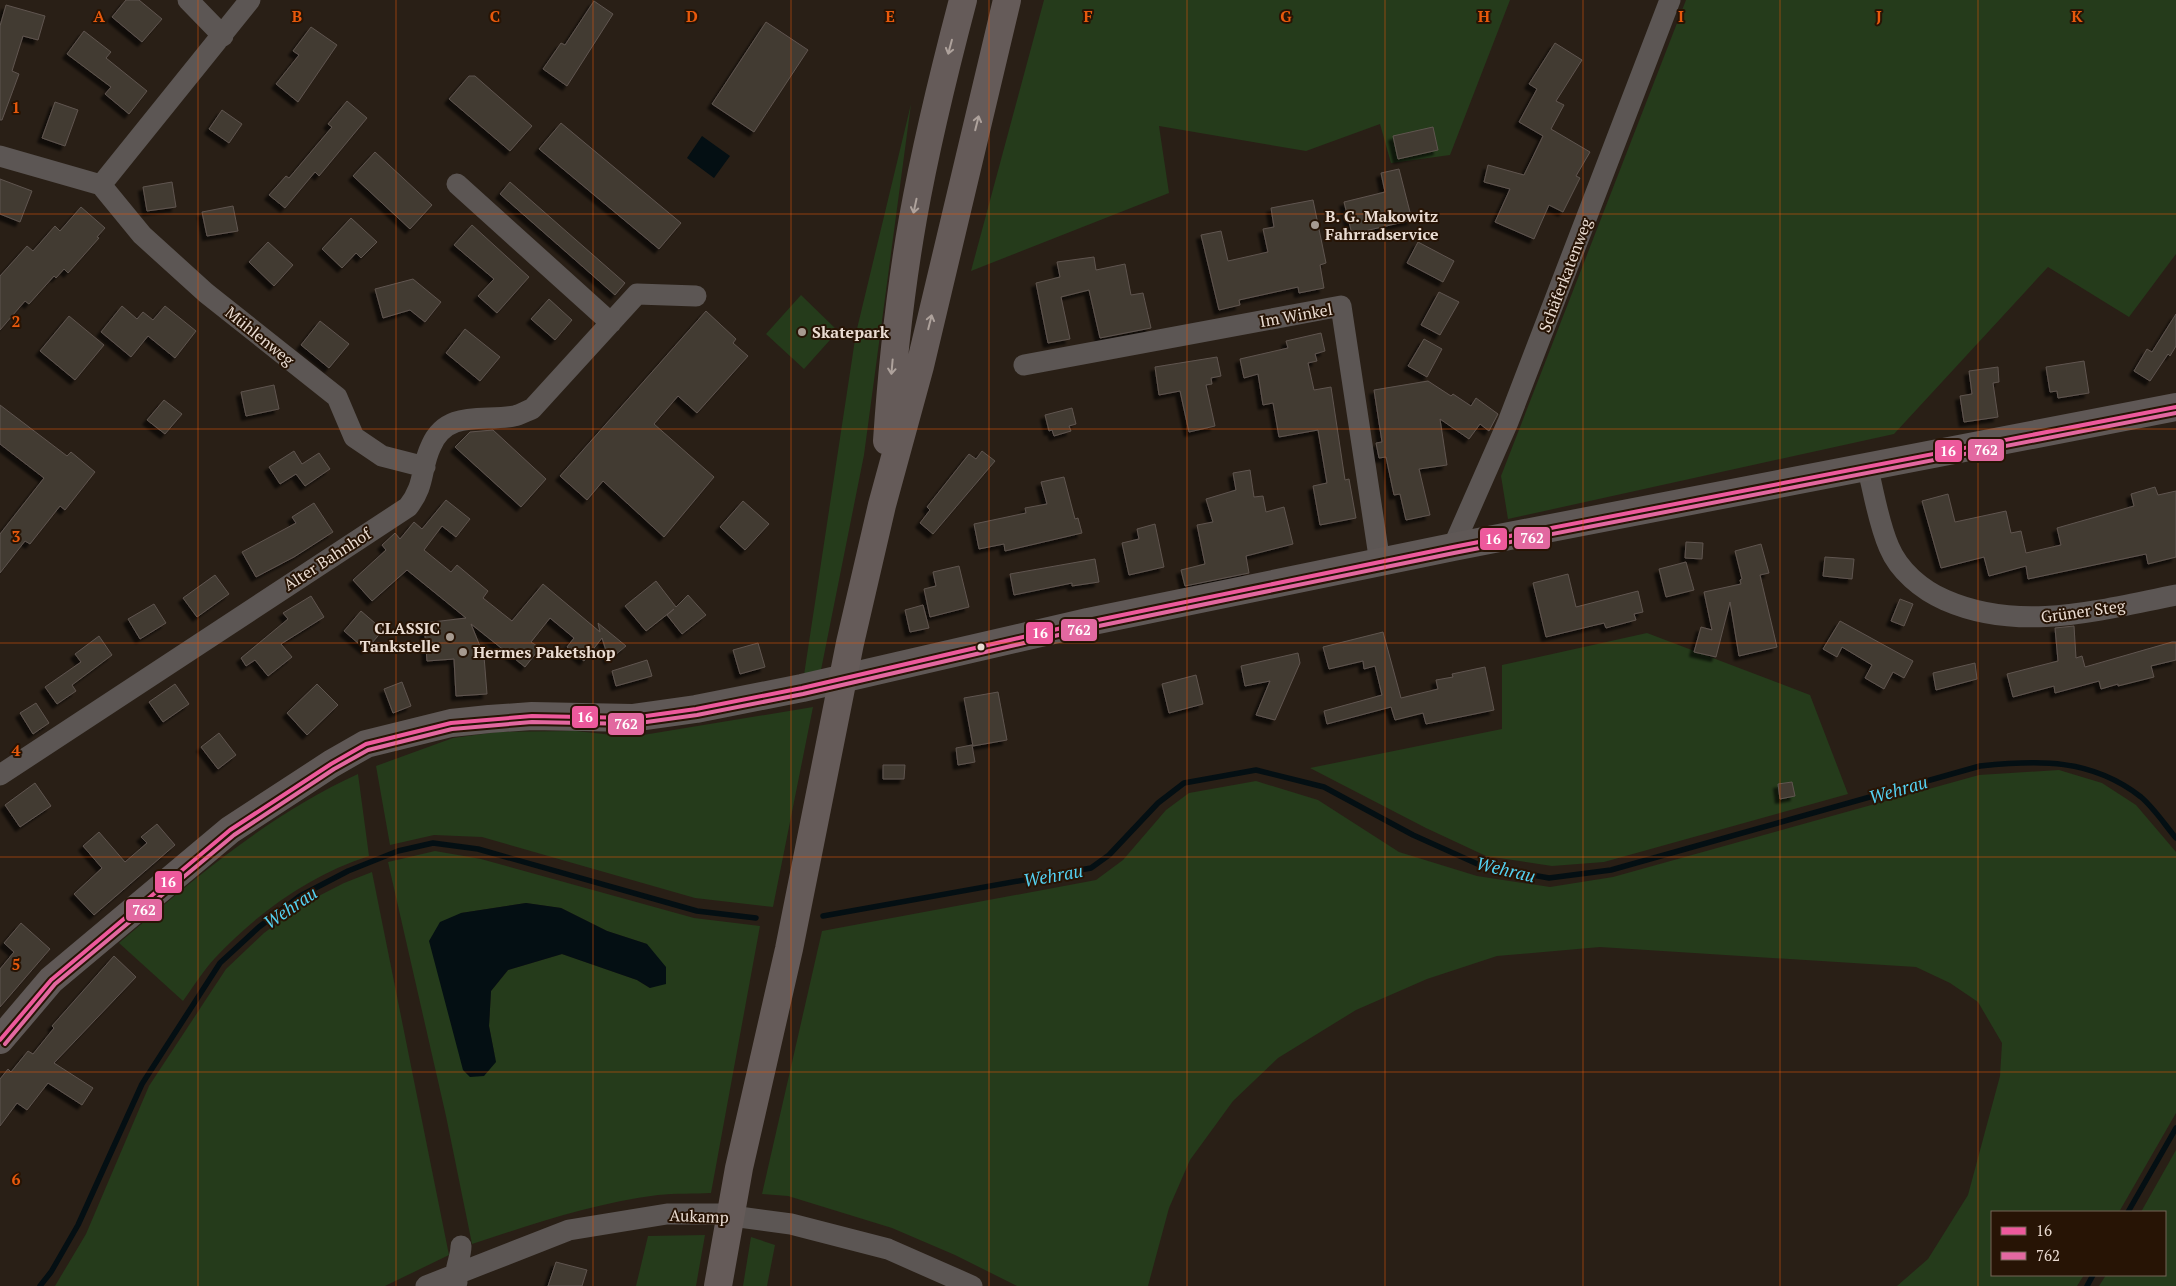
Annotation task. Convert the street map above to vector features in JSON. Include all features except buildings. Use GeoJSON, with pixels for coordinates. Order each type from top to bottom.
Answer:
{"type":"FeatureCollection","features":[{"type":"Feature","properties":{"kind":"highway"},"geometry":{"type":"LineString","coordinates":[[882,505],[893,360],[913,218],[940,87],[963,0]]}},
{"type":"Feature","properties":{"kind":"highway"},"geometry":{"type":"LineString","coordinates":[[720,1274],[739,1168],[789,949],[828,744],[850,643],[882,505],[920,366],[1007,0]]}},
{"type":"Feature","properties":{"kind":"main road"},"geometry":{"type":"LineString","coordinates":[[0,1040],[51,980],[230,830],[331,764],[366,744],[452,723],[489,719],[532,716],[632,718],[696,709],[802,688],[1088,622],[1453,547],[1701,501],[1867,466],[2176,407]]}},
{"type":"Feature","properties":{"kind":"street"},"geometry":{"type":"LineString","coordinates":[[188,0],[223,36]]}},
{"type":"Feature","properties":{"kind":"street"},"geometry":{"type":"LineString","coordinates":[[0,156],[101,185],[223,36],[250,0]]}},
{"type":"Feature","properties":{"kind":"street","name":"Schäferkatenweg"},"geometry":{"type":"LineString","coordinates":[[1453,547],[1508,422],[1670,0]]}},
{"type":"Feature","properties":{"kind":"street"},"geometry":{"type":"LineString","coordinates":[[457,184],[611,323]]}},
{"type":"Feature","properties":{"kind":"street","name":"Mühlenweg"},"geometry":{"type":"LineString","coordinates":[[101,185],[142,235],[199,286],[337,397],[354,437],[382,456],[425,467]]}},
{"type":"Feature","properties":{"kind":"street","name":"Alter Bahnhof"},"geometry":{"type":"LineString","coordinates":[[0,775],[408,507],[419,493],[431,445],[441,432],[464,418],[514,416],[532,409],[637,294],[696,296]]}},
{"type":"Feature","properties":{"kind":"street","name":"Im Winkel"},"geometry":{"type":"LineString","coordinates":[[1024,364],[1341,306],[1380,563]]}},
{"type":"Feature","properties":{"kind":"street","name":"Grüner Steg"},"geometry":{"type":"LineString","coordinates":[[1867,466],[1889,548],[1917,584],[1934,596],[1963,608],[1994,616],[2032,618],[2071,615],[2176,595]]}},
{"type":"Feature","properties":{"kind":"street","name":"Aukamp"},"geometry":{"type":"LineString","coordinates":[[426,1286],[456,1280],[569,1230],[667,1214],[709,1214],[791,1224],[888,1249],[972,1286]]}},
{"type":"Feature","properties":{"kind":"street"},"geometry":{"type":"LineString","coordinates":[[456,1280],[461,1246]]}},
{"type":"Feature","properties":{"kind":"green space"},"geometry":{"type":"Polygon","coordinates":[[[1044,0],[1510,0],[1450,155],[1391,163],[1380,124],[1306,151],[1159,126],[1169,193],[971,271],[1044,0]]]}},
{"type":"Feature","properties":{"kind":"green space"},"geometry":{"type":"Polygon","coordinates":[[[1686,0],[2176,0],[2176,254],[2129,317],[2048,267],[1894,434],[1508,519],[1501,476],[1686,0]]]}},
{"type":"Feature","properties":{"kind":"green space"},"geometry":{"type":"Polygon","coordinates":[[[911,104],[864,455],[821,670],[804,675],[856,333],[911,104]]]}},
{"type":"Feature","properties":{"kind":"green space","name":"Skatepark"},"geometry":{"type":"Polygon","coordinates":[[[801,295],[838,331],[804,369],[766,334],[801,295]]]}},
{"type":"Feature","properties":{"kind":"green space"},"geometry":{"type":"Polygon","coordinates":[[[1647,633],[1810,695],[1848,794],[1604,862],[1552,866],[1486,856],[1426,828],[1310,768],[1502,729],[1502,665],[1647,633]]]}},
{"type":"Feature","properties":{"kind":"green space"},"geometry":{"type":"Polygon","coordinates":[[[813,707],[773,907],[695,898],[482,837],[434,835],[390,845],[376,766],[453,738],[498,732],[576,731],[631,737],[813,707]]]}},
{"type":"Feature","properties":{"kind":"green space"},"geometry":{"type":"Polygon","coordinates":[[[2059,770],[2102,783],[2136,805],[2176,852],[2176,1113],[2120,1211],[1991,1211],[1991,1276],[2083,1276],[2077,1286],[1897,1286],[1928,1259],[1968,1195],[2000,1076],[2002,1043],[1978,1002],[1950,983],[1916,967],[1600,947],[1497,956],[1427,979],[1356,1010],[1278,1058],[1233,1101],[1190,1160],[1169,1208],[1148,1286],[1017,1286],[955,1255],[892,1228],[788,1196],[762,1194],[822,931],[1096,880],[1123,860],[1166,810],[1189,793],[1256,781],[1318,800],[1399,852],[1477,876],[1550,887],[1613,877],[1979,775],[2059,770]]]}},
{"type":"Feature","properties":{"kind":"green space"},"geometry":{"type":"Polygon","coordinates":[[[358,774],[369,856],[347,864],[305,885],[267,911],[231,941],[215,958],[183,1001],[119,943],[175,895],[233,850],[293,809],[325,790],[358,774]]]}},
{"type":"Feature","properties":{"kind":"green space"},"geometry":{"type":"Polygon","coordinates":[[[435,851],[481,859],[694,918],[760,926],[711,1193],[658,1195],[611,1203],[564,1215],[472,1244],[446,1116],[388,862],[435,851]],[[526,903],[461,913],[496,1062],[489,1026],[491,991],[508,970],[562,954],[637,980],[650,988],[647,944],[607,931],[561,908],[526,903]]]}},
{"type":"Feature","properties":{"kind":"green space"},"geometry":{"type":"Polygon","coordinates":[[[372,872],[449,1255],[385,1286],[55,1286],[86,1234],[149,1086],[226,969],[264,933],[303,904],[344,883],[372,872]]]}},
{"type":"Feature","properties":{"kind":"green space"},"geometry":{"type":"Polygon","coordinates":[[[2176,1150],[2176,1286],[2099,1286],[2105,1276],[2166,1276],[2166,1211],[2142,1211],[2176,1150]]]}},
{"type":"Feature","properties":{"kind":"green space"},"geometry":{"type":"Polygon","coordinates":[[[705,1235],[696,1286],[636,1286],[648,1236],[705,1235]]]}},
{"type":"Feature","properties":{"kind":"green space"},"geometry":{"type":"Polygon","coordinates":[[[751,1237],[775,1245],[767,1286],[743,1286],[751,1237]]]}},
{"type":"Feature","properties":{"kind":"shaded area"},"geometry":{"type":"Polygon","coordinates":[[[702,136],[730,156],[714,178],[687,158],[702,136]]]}},
{"type":"Feature","properties":{"kind":"shaded area"},"geometry":{"type":"Polygon","coordinates":[[[526,903],[561,908],[607,931],[647,944],[666,967],[666,984],[650,988],[637,980],[562,954],[508,970],[491,991],[489,1026],[496,1062],[484,1076],[470,1077],[463,1070],[429,941],[440,922],[461,913],[526,903]]]}},
{"type":"Feature","properties":{"kind":"waterway","name":"Wehrau"},"geometry":{"type":"LineString","coordinates":[[823,916],[1091,868],[1109,855],[1158,803],[1184,783],[1256,770],[1324,787],[1413,835],[1482,866],[1549,878],[1611,870],[1980,766],[2002,764],[2044,763],[2064,765],[2084,768],[2103,775],[2122,784],[2146,801],[2176,838]]}},
{"type":"Feature","properties":{"kind":"waterway","name":"Wehrau"},"geometry":{"type":"LineString","coordinates":[[40,1286],[51,1272],[78,1225],[142,1084],[220,963],[259,927],[300,896],[348,871],[398,851],[433,843],[478,849],[697,911],[756,918]]}},
{"type":"Feature","properties":{"kind":"waterway","name":"Wehrau"},"geometry":{"type":"LineString","coordinates":[[2129,1211],[2176,1128]]}},
{"type":"Feature","properties":{"kind":"waterway","name":"Wehrau"},"geometry":{"type":"LineString","coordinates":[[2087,1286],[2092,1276]]}},
{"type":"Feature","properties":{"kind":"transit line","name":"16"},"geometry":{"type":"LineString","coordinates":[[0,1040],[51,980],[230,830],[331,764],[366,744],[451,723],[532,716],[632,718],[696,709],[802,688],[1088,622],[1453,547],[2176,407]]}},
{"type":"Feature","properties":{"kind":"transit line","name":"762"},"geometry":{"type":"LineString","coordinates":[[5,1044],[55,984],[234,835],[334,769],[368,750],[452,729],[532,722],[632,724],[697,715],[803,694],[1089,628],[1454,553],[2176,413]]}},
{"type":"Feature","properties":{"kind":"place","name":"B. G. Makowitz Fahrradservice"},"geometry":{"type":"Point","coordinates":[1315,225]}},
{"type":"Feature","properties":{"kind":"place","name":"Skatepark"},"geometry":{"type":"Point","coordinates":[802,332]}},
{"type":"Feature","properties":{"kind":"place","name":"CLASSIC Tankstelle"},"geometry":{"type":"Point","coordinates":[450,637]}},
{"type":"Feature","properties":{"kind":"place","name":"Hermes Paketshop"},"geometry":{"type":"Point","coordinates":[463,652]}}]}
